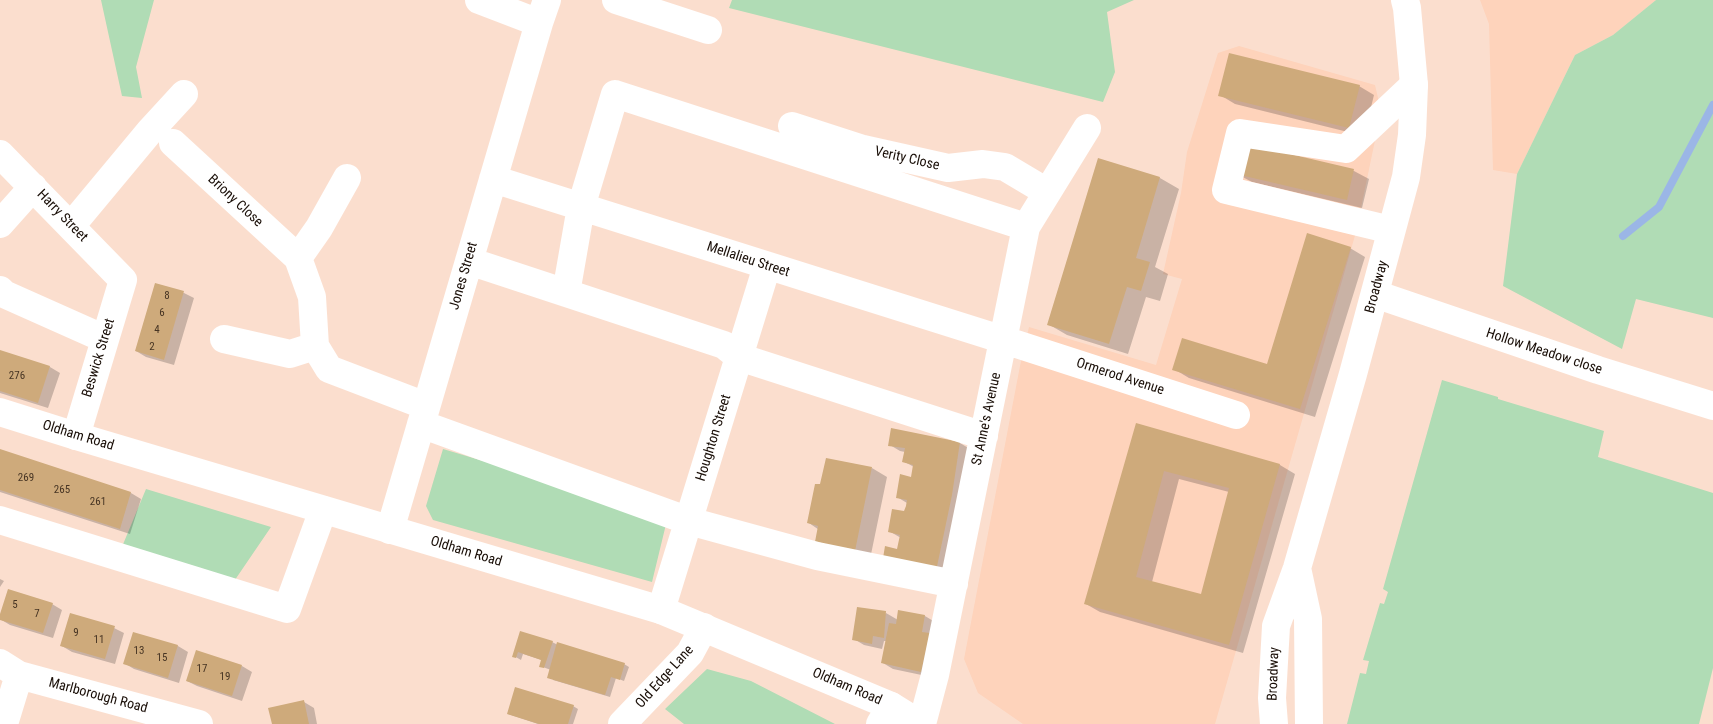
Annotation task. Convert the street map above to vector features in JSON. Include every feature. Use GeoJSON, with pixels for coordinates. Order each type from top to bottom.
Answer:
{"type":"FeatureCollection","features":[{"type":"Feature","properties":{"kind":"street"},"geometry":{"type":"LineString","coordinates":[[479,0],[543,11]]}},
{"type":"Feature","properties":{"kind":"street"},"geometry":{"type":"LineString","coordinates":[[616,0],[708,30]]}},
{"type":"Feature","properties":{"kind":"street","name":"Broadway"},"geometry":{"type":"LineString","coordinates":[[1273,711],[1276,626],[1297,568],[1375,294],[1406,177],[1412,135],[1414,85],[1405,0]]}},
{"type":"Feature","properties":{"kind":"street","name":"Jones Street"},"geometry":{"type":"LineString","coordinates":[[390,530],[543,11]]}},
{"type":"Feature","properties":{"kind":"street"},"geometry":{"type":"LineString","coordinates":[[1391,230],[1226,190],[1240,133],[1346,149],[1414,85]]}},
{"type":"Feature","properties":{"kind":"street"},"geometry":{"type":"LineString","coordinates":[[71,226],[150,131],[184,94]]}},
{"type":"Feature","properties":{"kind":"street"},"geometry":{"type":"LineString","coordinates":[[566,293],[580,207],[615,94],[1026,227]]}},
{"type":"Feature","properties":{"kind":"street","name":"Verity Close"},"geometry":{"type":"LineString","coordinates":[[792,126],[863,148],[948,168],[983,164],[1005,167],[1047,192]]}},
{"type":"Feature","properties":{"kind":"street","name":"St Anne's Avenue"},"geometry":{"type":"LineString","coordinates":[[921,724],[935,675],[1026,227],[1086,128]]}},
{"type":"Feature","properties":{"kind":"street","name":"Briony Close"},"geometry":{"type":"LineString","coordinates":[[173,143],[298,258],[312,297],[315,346],[329,369],[423,415],[689,521],[817,556],[954,584]]}},
{"type":"Feature","properties":{"kind":"street","name":"Harry Street"},"geometry":{"type":"LineString","coordinates":[[0,154],[123,280]]}},
{"type":"Feature","properties":{"kind":"street"},"geometry":{"type":"LineString","coordinates":[[298,258],[319,228],[347,178]]}},
{"type":"Feature","properties":{"kind":"street","name":"Mellalieu Street"},"geometry":{"type":"LineString","coordinates":[[493,179],[1004,340]]}},
{"type":"Feature","properties":{"kind":"street"},"geometry":{"type":"LineString","coordinates":[[0,224],[33,187]]}},
{"type":"Feature","properties":{"kind":"street"},"geometry":{"type":"LineString","coordinates":[[469,261],[724,345],[739,357],[984,436]]}},
{"type":"Feature","properties":{"kind":"street","name":"Houghton Street"},"geometry":{"type":"LineString","coordinates":[[661,610],[767,266]]}},
{"type":"Feature","properties":{"kind":"street","name":"Beswick Street"},"geometry":{"type":"LineString","coordinates":[[76,436],[123,280]]}},
{"type":"Feature","properties":{"kind":"street"},"geometry":{"type":"LineString","coordinates":[[0,290],[4,294],[105,339]]}},
{"type":"Feature","properties":{"kind":"street","name":"Hollow Meadow close"},"geometry":{"type":"LineString","coordinates":[[1375,294],[1598,370],[1713,406]]}},
{"type":"Feature","properties":{"kind":"street"},"geometry":{"type":"LineString","coordinates":[[224,339],[290,354],[315,346]]}},
{"type":"Feature","properties":{"kind":"street","name":"Ormerod Avenue"},"geometry":{"type":"LineString","coordinates":[[1004,340],[1236,415]]}},
{"type":"Feature","properties":{"kind":"street","name":"Oldham Road"},"geometry":{"type":"LineString","coordinates":[[0,412],[661,610],[704,627],[886,715],[921,724]]}},
{"type":"Feature","properties":{"kind":"street"},"geometry":{"type":"LineString","coordinates":[[0,520],[287,609],[323,510]]}},
{"type":"Feature","properties":{"kind":"street","name":"Broadway"},"geometry":{"type":"LineString","coordinates":[[1297,568],[1308,619],[1309,724]]}},
{"type":"Feature","properties":{"kind":"street","name":"Old Edge Lane"},"geometry":{"type":"LineString","coordinates":[[622,724],[690,653],[704,627]]}},
{"type":"Feature","properties":{"kind":"street"},"geometry":{"type":"LineString","coordinates":[[4,724],[10,669]]}},
{"type":"Feature","properties":{"kind":"street","name":"Marlborough Road"},"geometry":{"type":"LineString","coordinates":[[10,669],[199,724]]}},
{"type":"Feature","properties":{"kind":"street"},"geometry":{"type":"LineString","coordinates":[[1256,724],[1273,711]]}},
{"type":"Feature","properties":{"kind":"shaded area"},"geometry":{"type":"Polygon","coordinates":[[[1480,0],[1656,0],[1613,35],[1575,55],[1517,174],[1493,170],[1489,24],[1480,0]]]}},
{"type":"Feature","properties":{"kind":"shaded area"},"geometry":{"type":"Polygon","coordinates":[[[1239,46],[1375,85],[1382,115],[1378,126],[1356,232],[1215,724],[1023,724],[978,693],[964,659],[1029,327],[1156,365],[1182,279],[1163,274],[1181,193],[1187,152],[1218,53],[1239,46]]]}},
{"type":"Feature","properties":{"kind":"green space"},"geometry":{"type":"Polygon","coordinates":[[[101,0],[154,0],[136,67],[142,98],[122,96],[101,0]]]}},
{"type":"Feature","properties":{"kind":"green space"},"geometry":{"type":"Polygon","coordinates":[[[732,0],[1134,0],[1107,12],[1115,72],[1103,102],[729,8],[732,0]]]}},
{"type":"Feature","properties":{"kind":"green space"},"geometry":{"type":"Polygon","coordinates":[[[1656,0],[1713,0],[1713,318],[1636,299],[1622,349],[1503,286],[1517,174],[1575,55],[1613,35],[1656,0]]]}},
{"type":"Feature","properties":{"kind":"green space"},"geometry":{"type":"Polygon","coordinates":[[[1442,380],[1604,431],[1598,457],[1713,493],[1713,668],[1699,724],[1347,724],[1360,673],[1366,674],[1369,661],[1363,660],[1380,603],[1384,604],[1388,592],[1383,589],[1442,380]]]}},
{"type":"Feature","properties":{"kind":"green space"},"geometry":{"type":"Polygon","coordinates":[[[443,449],[668,516],[652,582],[433,520],[426,506],[443,449]]]}},
{"type":"Feature","properties":{"kind":"green space"},"geometry":{"type":"Polygon","coordinates":[[[146,489],[271,527],[224,596],[114,566],[146,489]]]}},
{"type":"Feature","properties":{"kind":"green space"},"geometry":{"type":"Polygon","coordinates":[[[707,669],[751,681],[835,724],[684,724],[665,709],[707,669]]]}},
{"type":"Feature","properties":{"kind":"building"},"geometry":{"type":"Polygon","coordinates":[[[1229,53],[1360,85],[1349,128],[1218,96],[1229,53]]]}},
{"type":"Feature","properties":{"kind":"building"},"geometry":{"type":"Polygon","coordinates":[[[1243,143],[1354,169],[1347,200],[1236,174],[1243,143]]]}},
{"type":"Feature","properties":{"kind":"building"},"geometry":{"type":"Polygon","coordinates":[[[1098,158],[1160,177],[1136,258],[1150,262],[1141,291],[1127,287],[1109,344],[1047,325],[1098,158]]]}},
{"type":"Feature","properties":{"kind":"building"},"geometry":{"type":"Polygon","coordinates":[[[1307,233],[1351,247],[1300,409],[1172,370],[1182,338],[1267,364],[1307,233]]]}},
{"type":"Feature","properties":{"kind":"building"},"geometry":{"type":"Polygon","coordinates":[[[155,283],[184,291],[164,360],[135,351],[155,283]]]}},
{"type":"Feature","properties":{"kind":"building"},"geometry":{"type":"Polygon","coordinates":[[[0,350],[50,366],[38,403],[0,391],[0,350]]]}},
{"type":"Feature","properties":{"kind":"building"},"geometry":{"type":"Polygon","coordinates":[[[1136,423],[1280,464],[1229,645],[1084,604],[1136,423]],[[1164,471],[1136,577],[1201,594],[1229,488],[1164,471]]]}},
{"type":"Feature","properties":{"kind":"building"},"geometry":{"type":"Polygon","coordinates":[[[891,428],[960,442],[952,495],[935,576],[882,564],[885,546],[897,549],[900,535],[888,532],[892,509],[904,511],[907,500],[896,498],[900,474],[911,477],[913,465],[902,462],[905,448],[888,446],[891,428]]]}},
{"type":"Feature","properties":{"kind":"building"},"geometry":{"type":"Polygon","coordinates":[[[0,449],[131,492],[120,529],[0,490],[0,449]]]}},
{"type":"Feature","properties":{"kind":"building"},"geometry":{"type":"Polygon","coordinates":[[[826,458],[872,467],[854,556],[814,547],[818,526],[807,523],[815,484],[820,484],[826,458]]]}},
{"type":"Feature","properties":{"kind":"building"},"geometry":{"type":"Polygon","coordinates":[[[8,589],[53,603],[43,633],[0,620],[8,589]]]}},
{"type":"Feature","properties":{"kind":"building"},"geometry":{"type":"Polygon","coordinates":[[[857,607],[886,611],[884,638],[873,636],[872,644],[852,640],[857,607]]]}},
{"type":"Feature","properties":{"kind":"building"},"geometry":{"type":"Polygon","coordinates":[[[898,610],[925,615],[922,632],[930,633],[921,672],[881,663],[889,623],[896,624],[898,610]]]}},
{"type":"Feature","properties":{"kind":"building"},"geometry":{"type":"Polygon","coordinates":[[[70,613],[115,626],[105,659],[60,646],[70,613]]]}},
{"type":"Feature","properties":{"kind":"building"},"geometry":{"type":"Polygon","coordinates":[[[520,631],[553,641],[544,668],[539,667],[541,660],[518,652],[516,658],[512,657],[520,631]]]}},
{"type":"Feature","properties":{"kind":"building"},"geometry":{"type":"Polygon","coordinates":[[[133,632],[178,645],[168,678],[123,664],[133,632]]]}},
{"type":"Feature","properties":{"kind":"building"},"geometry":{"type":"Polygon","coordinates":[[[557,642],[625,663],[620,680],[611,677],[605,695],[547,678],[557,642]]]}},
{"type":"Feature","properties":{"kind":"building"},"geometry":{"type":"Polygon","coordinates":[[[196,650],[242,665],[232,696],[186,681],[196,650]]]}},
{"type":"Feature","properties":{"kind":"building"},"geometry":{"type":"Polygon","coordinates":[[[515,687],[574,705],[568,724],[539,724],[507,714],[515,687]]]}},
{"type":"Feature","properties":{"kind":"building"},"geometry":{"type":"Polygon","coordinates":[[[304,700],[309,724],[272,724],[268,708],[304,700]]]}},
{"type":"Feature","properties":{"kind":"waterway"},"geometry":{"type":"LineString","coordinates":[[1623,236],[1659,207],[1713,105]]}}]}
